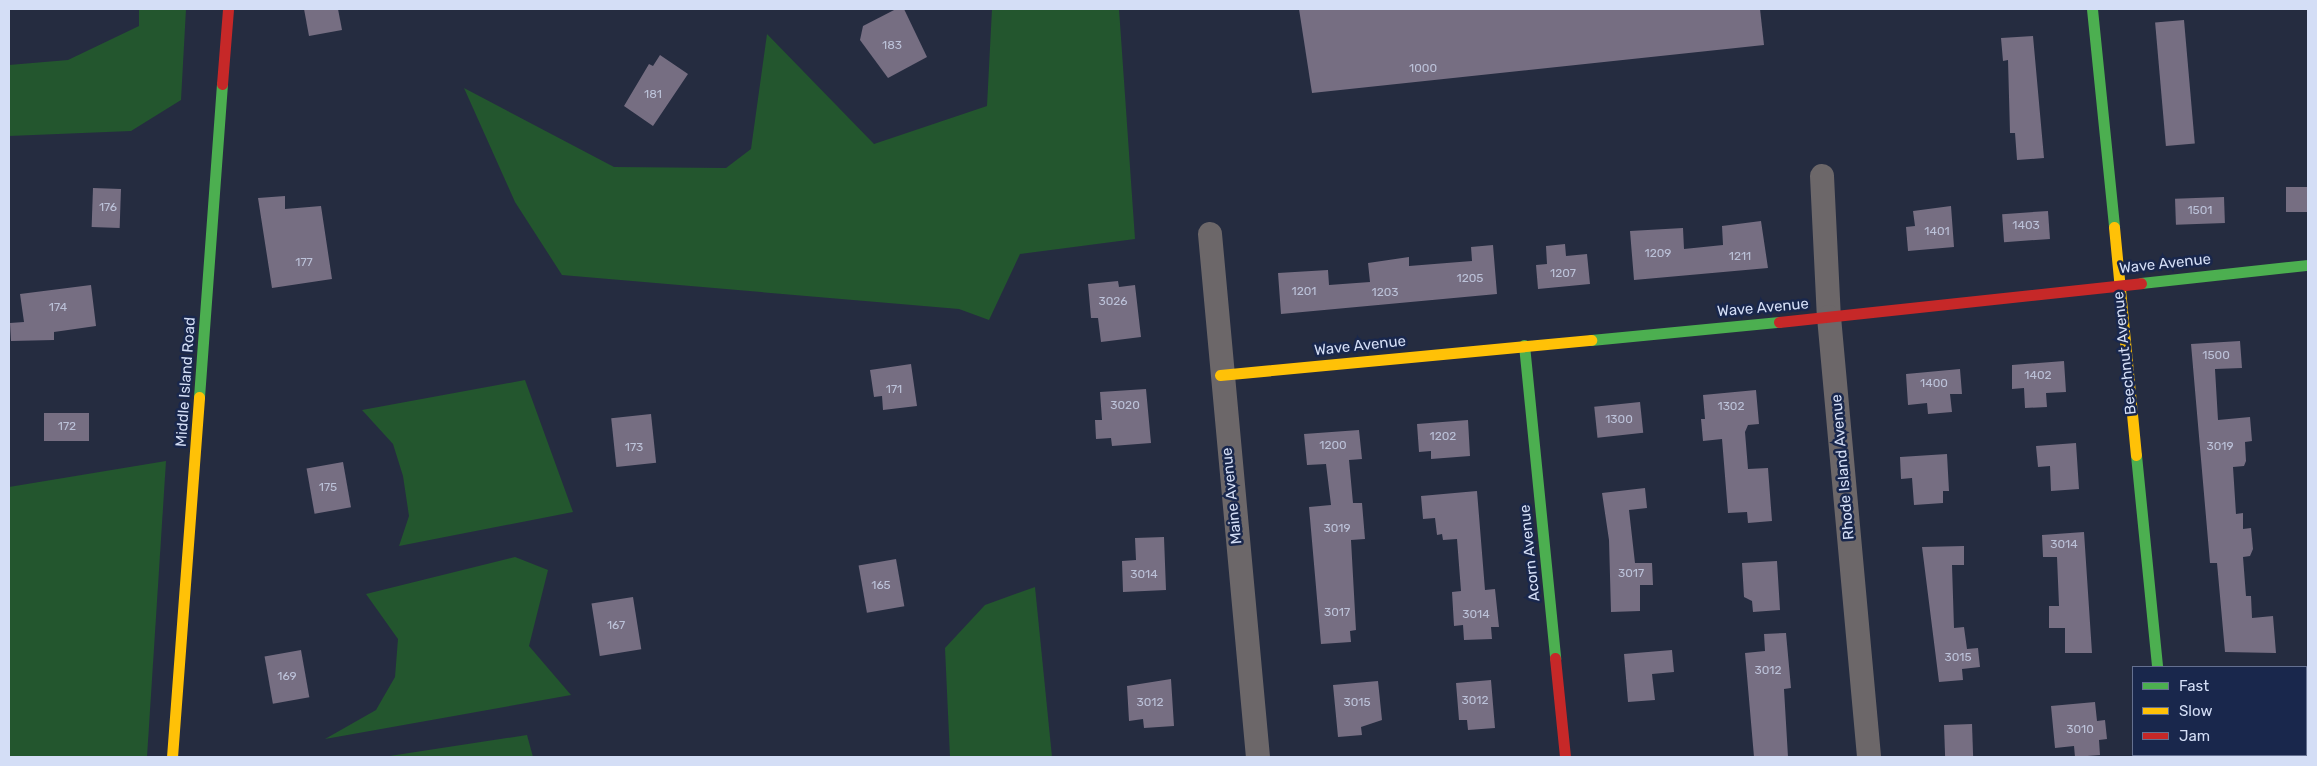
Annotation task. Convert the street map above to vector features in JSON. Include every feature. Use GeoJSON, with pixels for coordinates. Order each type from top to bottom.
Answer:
{"type":"FeatureCollection","features":[{"type":"Feature","properties":{"kind":"street","name":"Middle Island Road"},"geometry":{"type":"LineString","coordinates":[[172,757],[228,9]]}},
{"type":"Feature","properties":{"kind":"street","name":"Beechnut Avenue"},"geometry":{"type":"LineString","coordinates":[[2092,9],[2117,284],[2157,666]]}},
{"type":"Feature","properties":{"kind":"street","name":"Rhode Island Avenue"},"geometry":{"type":"LineString","coordinates":[[1822,176],[1829,317],[1869,757]]}},
{"type":"Feature","properties":{"kind":"street","name":"Maine Avenue"},"geometry":{"type":"LineString","coordinates":[[1210,234],[1220,375],[1258,757]]}},
{"type":"Feature","properties":{"kind":"street","name":"Wave Avenue"},"geometry":{"type":"LineString","coordinates":[[1220,375],[1829,317],[2117,284],[2308,265]]}},
{"type":"Feature","properties":{"kind":"street","name":"Acorn Avenue"},"geometry":{"type":"LineString","coordinates":[[1524,345],[1565,757]]}},
{"type":"Feature","properties":{"kind":"green space"},"geometry":{"type":"Polygon","coordinates":[[[139,9],[186,9],[181,100],[131,131],[9,136],[9,65],[68,60],[139,26],[139,9]]]}},
{"type":"Feature","properties":{"kind":"green space"},"geometry":{"type":"Polygon","coordinates":[[[992,9],[1119,9],[1135,239],[1020,254],[989,320],[959,309],[562,275],[515,202],[464,88],[614,167],[726,168],[751,149],[767,34],[874,144],[987,106],[992,9]]]}},
{"type":"Feature","properties":{"kind":"green space"},"geometry":{"type":"Polygon","coordinates":[[[525,380],[573,512],[399,546],[409,516],[403,476],[393,444],[362,410],[525,380]]]}},
{"type":"Feature","properties":{"kind":"green space"},"geometry":{"type":"Polygon","coordinates":[[[166,461],[147,757],[9,757],[9,487],[166,461]]]}},
{"type":"Feature","properties":{"kind":"green space"},"geometry":{"type":"Polygon","coordinates":[[[515,557],[548,570],[529,646],[571,695],[325,739],[376,710],[395,677],[398,639],[366,594],[515,557]]]}},
{"type":"Feature","properties":{"kind":"green space"},"geometry":{"type":"Polygon","coordinates":[[[1035,587],[1052,757],[950,757],[945,648],[985,605],[1035,587]]]}},
{"type":"Feature","properties":{"kind":"green space"},"geometry":{"type":"Polygon","coordinates":[[[527,735],[533,757],[383,757],[527,735]]]}},
{"type":"Feature","properties":{"kind":"building"},"geometry":{"type":"Polygon","coordinates":[[[304,9],[338,9],[342,30],[309,36],[304,9]]]}},
{"type":"Feature","properties":{"kind":"building"},"geometry":{"type":"Polygon","coordinates":[[[896,9],[904,9],[927,57],[888,78],[860,40],[863,26],[896,9]]]}},
{"type":"Feature","properties":{"kind":"building"},"geometry":{"type":"Polygon","coordinates":[[[1299,9],[1760,9],[1764,45],[1312,93],[1299,9]]]}},
{"type":"Feature","properties":{"kind":"building"},"geometry":{"type":"Polygon","coordinates":[[[2184,20],[2195,144],[2166,146],[2155,23],[2184,20]]]}},
{"type":"Feature","properties":{"kind":"building"},"geometry":{"type":"Polygon","coordinates":[[[2033,36],[2044,158],[2017,160],[2015,133],[2010,133],[2008,60],[2003,61],[2001,38],[2033,36]]]}},
{"type":"Feature","properties":{"kind":"building"},"geometry":{"type":"Polygon","coordinates":[[[660,55],[688,74],[653,126],[624,106],[649,64],[653,66],[660,55]]]}},
{"type":"Feature","properties":{"kind":"building"},"geometry":{"type":"Polygon","coordinates":[[[2286,187],[2308,187],[2308,212],[2286,212],[2286,187]]]}},
{"type":"Feature","properties":{"kind":"building"},"geometry":{"type":"Polygon","coordinates":[[[93,188],[121,189],[120,228],[92,227],[93,188]]]}},
{"type":"Feature","properties":{"kind":"building"},"geometry":{"type":"Polygon","coordinates":[[[285,196],[285,209],[321,206],[332,279],[272,288],[258,198],[285,196]]]}},
{"type":"Feature","properties":{"kind":"building"},"geometry":{"type":"Polygon","coordinates":[[[2224,197],[2225,223],[2176,225],[2175,199],[2224,197]]]}},
{"type":"Feature","properties":{"kind":"building"},"geometry":{"type":"Polygon","coordinates":[[[1951,206],[1954,247],[1908,251],[1906,227],[1915,226],[1913,211],[1951,206]]]}},
{"type":"Feature","properties":{"kind":"building"},"geometry":{"type":"Polygon","coordinates":[[[2048,211],[2050,239],[2004,242],[2002,214],[2048,211]]]}},
{"type":"Feature","properties":{"kind":"building"},"geometry":{"type":"Polygon","coordinates":[[[1761,221],[1768,268],[1634,280],[1630,231],[1683,228],[1684,249],[1723,245],[1722,226],[1761,221]]]}},
{"type":"Feature","properties":{"kind":"building"},"geometry":{"type":"Polygon","coordinates":[[[1565,244],[1566,256],[1587,254],[1590,284],[1538,289],[1536,265],[1547,264],[1546,246],[1565,244]]]}},
{"type":"Feature","properties":{"kind":"building"},"geometry":{"type":"Polygon","coordinates":[[[1493,245],[1497,294],[1281,314],[1278,273],[1328,270],[1329,285],[1370,282],[1368,263],[1409,257],[1409,266],[1472,261],[1471,247],[1493,245]]]}},
{"type":"Feature","properties":{"kind":"building"},"geometry":{"type":"Polygon","coordinates":[[[1118,281],[1119,287],[1135,285],[1141,337],[1101,342],[1098,318],[1091,318],[1088,284],[1118,281]]]}},
{"type":"Feature","properties":{"kind":"building"},"geometry":{"type":"Polygon","coordinates":[[[91,285],[96,326],[54,332],[54,340],[11,341],[10,323],[24,322],[20,294],[91,285]]]}},
{"type":"Feature","properties":{"kind":"building"},"geometry":{"type":"Polygon","coordinates":[[[2240,341],[2242,368],[2215,369],[2218,420],[2250,417],[2252,441],[2245,442],[2246,461],[2244,466],[2233,467],[2236,514],[2243,513],[2243,529],[2251,528],[2253,549],[2250,556],[2243,557],[2246,596],[2251,596],[2252,618],[2273,616],[2276,653],[2225,652],[2217,563],[2210,563],[2191,344],[2240,341]]]}},
{"type":"Feature","properties":{"kind":"building"},"geometry":{"type":"Polygon","coordinates":[[[2064,361],[2066,392],[2046,393],[2047,407],[2025,408],[2024,388],[2012,389],[2012,365],[2064,361]]]}},
{"type":"Feature","properties":{"kind":"building"},"geometry":{"type":"Polygon","coordinates":[[[911,364],[917,406],[883,410],[882,396],[874,397],[870,370],[911,364]]]}},
{"type":"Feature","properties":{"kind":"building"},"geometry":{"type":"Polygon","coordinates":[[[1960,369],[1962,394],[1950,394],[1952,412],[1928,414],[1927,403],[1908,405],[1906,374],[1960,369]]]}},
{"type":"Feature","properties":{"kind":"building"},"geometry":{"type":"Polygon","coordinates":[[[1146,389],[1151,443],[1112,446],[1111,438],[1096,439],[1095,420],[1102,420],[1100,392],[1146,389]]]}},
{"type":"Feature","properties":{"kind":"building"},"geometry":{"type":"Polygon","coordinates":[[[1756,390],[1759,424],[1748,425],[1745,432],[1748,469],[1768,468],[1772,521],[1748,523],[1747,512],[1728,513],[1722,439],[1703,441],[1701,419],[1705,419],[1703,395],[1756,390]]]}},
{"type":"Feature","properties":{"kind":"building"},"geometry":{"type":"Polygon","coordinates":[[[1640,402],[1643,433],[1597,438],[1594,407],[1640,402]]]}},
{"type":"Feature","properties":{"kind":"building"},"geometry":{"type":"Polygon","coordinates":[[[44,413],[89,413],[89,441],[44,441],[44,413]]]}},
{"type":"Feature","properties":{"kind":"building"},"geometry":{"type":"Polygon","coordinates":[[[651,414],[656,463],[616,467],[611,418],[651,414]]]}},
{"type":"Feature","properties":{"kind":"building"},"geometry":{"type":"Polygon","coordinates":[[[1468,420],[1470,456],[1431,459],[1431,451],[1419,452],[1417,424],[1468,420]]]}},
{"type":"Feature","properties":{"kind":"building"},"geometry":{"type":"Polygon","coordinates":[[[1359,430],[1362,459],[1349,460],[1353,503],[1362,503],[1365,539],[1351,540],[1356,630],[1350,631],[1351,642],[1321,644],[1309,507],[1331,505],[1326,464],[1307,465],[1304,434],[1359,430]]]}},
{"type":"Feature","properties":{"kind":"building"},"geometry":{"type":"Polygon","coordinates":[[[2076,443],[2079,489],[2051,491],[2050,466],[2038,467],[2036,446],[2076,443]]]}},
{"type":"Feature","properties":{"kind":"building"},"geometry":{"type":"Polygon","coordinates":[[[1947,454],[1949,491],[1943,491],[1943,503],[1914,505],[1912,478],[1901,479],[1900,457],[1947,454]]]}},
{"type":"Feature","properties":{"kind":"building"},"geometry":{"type":"Polygon","coordinates":[[[343,462],[351,507],[315,514],[307,468],[343,462]]]}},
{"type":"Feature","properties":{"kind":"building"},"geometry":{"type":"Polygon","coordinates":[[[1645,488],[1647,508],[1629,510],[1635,563],[1652,563],[1653,585],[1640,585],[1640,611],[1611,612],[1609,540],[1602,493],[1645,488]]]}},
{"type":"Feature","properties":{"kind":"building"},"geometry":{"type":"Polygon","coordinates":[[[1477,491],[1485,590],[1495,589],[1499,627],[1491,627],[1492,639],[1464,640],[1463,625],[1454,626],[1452,592],[1461,591],[1457,539],[1443,540],[1442,534],[1437,535],[1435,518],[1423,519],[1421,496],[1477,491]]]}},
{"type":"Feature","properties":{"kind":"building"},"geometry":{"type":"Polygon","coordinates":[[[2084,532],[2092,653],[2065,653],[2065,628],[2049,628],[2049,606],[2059,606],[2057,557],[2043,557],[2042,535],[2084,532]]]}},
{"type":"Feature","properties":{"kind":"building"},"geometry":{"type":"Polygon","coordinates":[[[1164,537],[1166,590],[1123,592],[1122,561],[1136,560],[1135,538],[1164,537]]]}},
{"type":"Feature","properties":{"kind":"building"},"geometry":{"type":"Polygon","coordinates":[[[1964,546],[1964,565],[1952,565],[1954,628],[1964,627],[1967,649],[1978,648],[1980,667],[1962,669],[1963,680],[1939,682],[1922,547],[1964,546]]]}},
{"type":"Feature","properties":{"kind":"building"},"geometry":{"type":"Polygon","coordinates":[[[896,559],[904,606],[867,613],[859,566],[896,559]]]}},
{"type":"Feature","properties":{"kind":"building"},"geometry":{"type":"Polygon","coordinates":[[[1777,561],[1780,610],[1753,612],[1752,601],[1744,597],[1742,563],[1777,561]]]}},
{"type":"Feature","properties":{"kind":"building"},"geometry":{"type":"Polygon","coordinates":[[[633,597],[641,649],[600,656],[592,604],[633,597]]]}},
{"type":"Feature","properties":{"kind":"building"},"geometry":{"type":"Polygon","coordinates":[[[1786,633],[1791,688],[1784,689],[1788,757],[1754,757],[1745,653],[1765,651],[1764,634],[1786,633]]]}},
{"type":"Feature","properties":{"kind":"building"},"geometry":{"type":"Polygon","coordinates":[[[301,650],[309,697],[273,704],[265,656],[301,650]]]}},
{"type":"Feature","properties":{"kind":"building"},"geometry":{"type":"Polygon","coordinates":[[[1672,650],[1674,672],[1652,674],[1655,700],[1628,702],[1624,654],[1672,650]]]}},
{"type":"Feature","properties":{"kind":"building"},"geometry":{"type":"Polygon","coordinates":[[[1171,679],[1174,726],[1144,728],[1143,719],[1129,721],[1127,686],[1171,679]]]}},
{"type":"Feature","properties":{"kind":"building"},"geometry":{"type":"Polygon","coordinates":[[[1491,680],[1495,728],[1468,730],[1467,720],[1459,720],[1456,683],[1491,680]]]}},
{"type":"Feature","properties":{"kind":"building"},"geometry":{"type":"Polygon","coordinates":[[[1378,681],[1382,720],[1361,727],[1362,735],[1338,737],[1333,685],[1378,681]]]}},
{"type":"Feature","properties":{"kind":"building"},"geometry":{"type":"Polygon","coordinates":[[[2095,702],[2097,721],[2105,720],[2107,739],[2099,740],[2100,755],[2075,757],[2074,746],[2055,748],[2051,706],[2095,702]]]}},
{"type":"Feature","properties":{"kind":"building"},"geometry":{"type":"Polygon","coordinates":[[[1972,724],[1973,757],[1945,757],[1944,725],[1972,724]]]}},
{"type":"Feature","properties":{"kind":"traffic: fast"},"geometry":{"type":"LineString","coordinates":[[2092,9],[2114,227]]}},
{"type":"Feature","properties":{"kind":"traffic: fast"},"geometry":{"type":"LineString","coordinates":[[199,397],[222,84]]}},
{"type":"Feature","properties":{"kind":"traffic: fast"},"geometry":{"type":"LineString","coordinates":[[2141,283],[2308,265]]}},
{"type":"Feature","properties":{"kind":"traffic: fast"},"geometry":{"type":"LineString","coordinates":[[1591,340],[1779,322]]}},
{"type":"Feature","properties":{"kind":"traffic: fast"},"geometry":{"type":"LineString","coordinates":[[1524,345],[1555,658]]}},
{"type":"Feature","properties":{"kind":"traffic: fast"},"geometry":{"type":"LineString","coordinates":[[2136,455],[2157,666]]}},
{"type":"Feature","properties":{"kind":"traffic: slow"},"geometry":{"type":"LineString","coordinates":[[2114,227],[2136,455]]}},
{"type":"Feature","properties":{"kind":"traffic: slow"},"geometry":{"type":"LineString","coordinates":[[1220,375],[1591,340]]}},
{"type":"Feature","properties":{"kind":"traffic: slow"},"geometry":{"type":"LineString","coordinates":[[172,757],[199,397]]}},
{"type":"Feature","properties":{"kind":"traffic: jam"},"geometry":{"type":"LineString","coordinates":[[222,84],[228,9]]}},
{"type":"Feature","properties":{"kind":"traffic: jam"},"geometry":{"type":"LineString","coordinates":[[1779,322],[2141,283]]}},
{"type":"Feature","properties":{"kind":"traffic: jam"},"geometry":{"type":"LineString","coordinates":[[1555,658],[1565,757]]}}]}
